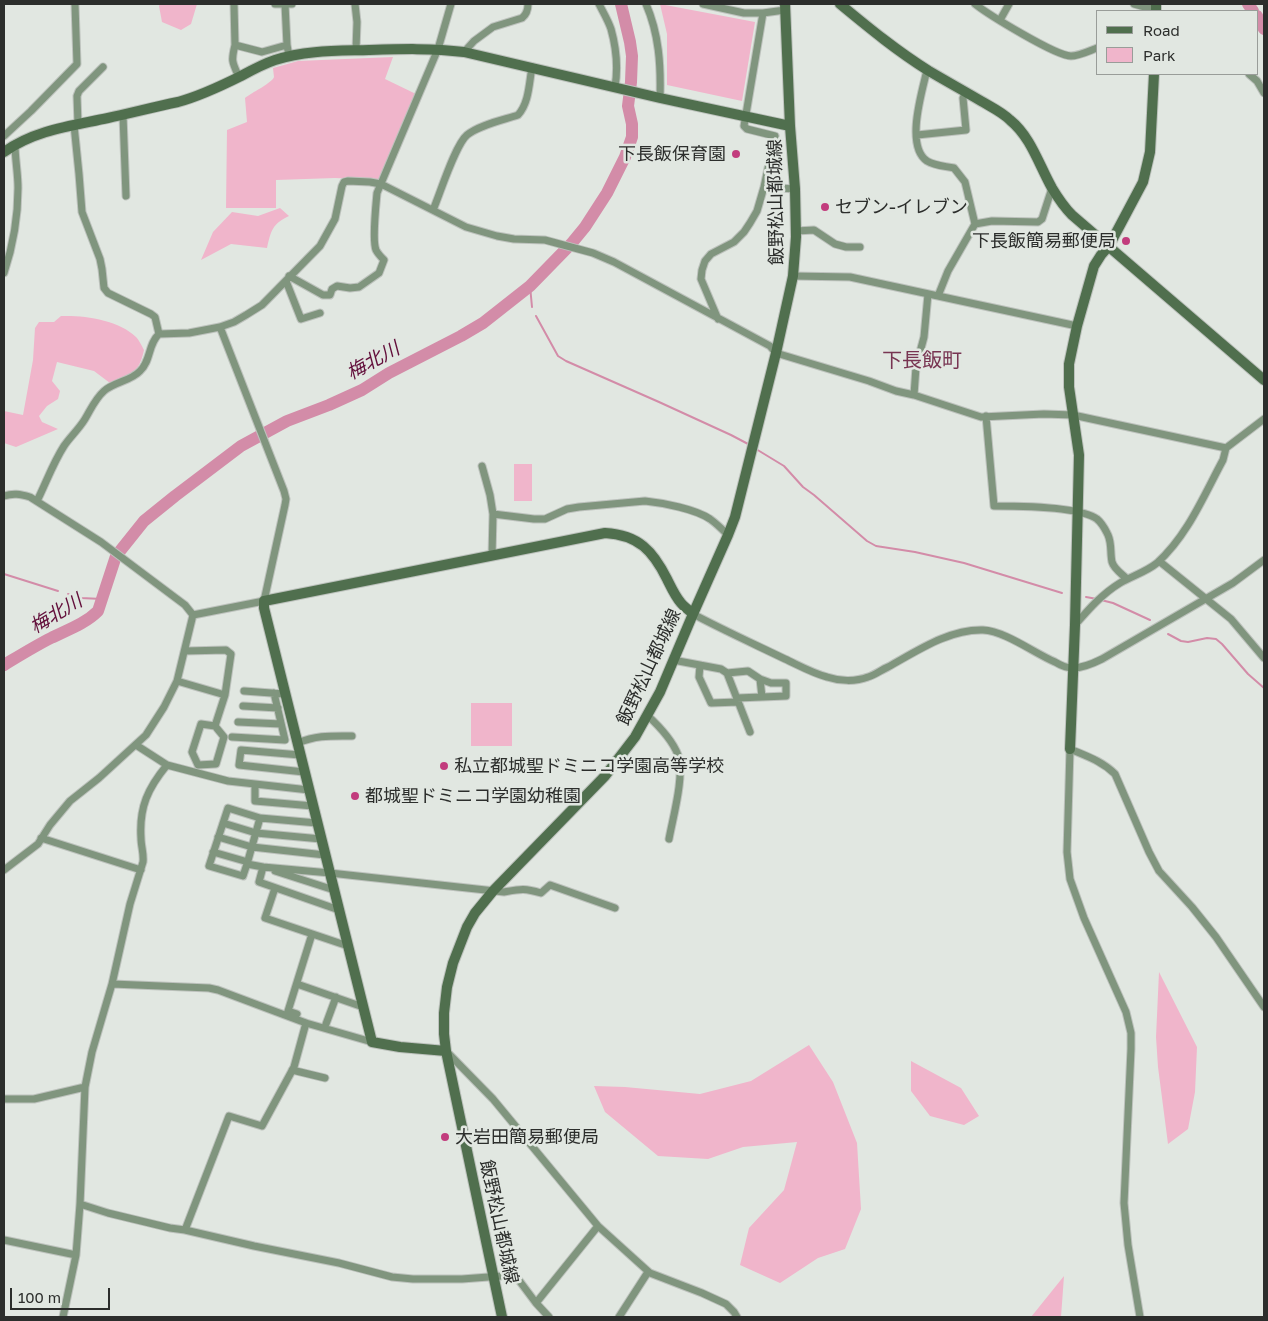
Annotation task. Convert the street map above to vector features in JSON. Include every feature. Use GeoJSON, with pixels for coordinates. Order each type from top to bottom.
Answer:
{"type":"FeatureCollection","features":[{"type":"Feature","properties":{"kind":"street"},"geometry":{"type":"LineString","coordinates":[[4,136],[32,111],[77,64],[75,4]]}},
{"type":"Feature","properties":{"kind":"street"},"geometry":{"type":"LineString","coordinates":[[234,4],[235,45],[232,62],[239,77]]}},
{"type":"Feature","properties":{"kind":"street"},"geometry":{"type":"LineString","coordinates":[[275,4],[287,4],[286,44],[289,56]]}},
{"type":"Feature","properties":{"kind":"street"},"geometry":{"type":"LineString","coordinates":[[355,4],[357,22],[356,50]]}},
{"type":"Feature","properties":{"kind":"street"},"geometry":{"type":"LineString","coordinates":[[287,279],[327,296],[330,295],[334,287],[360,287],[379,273],[384,260],[376,250],[375,212],[377,193],[438,49],[451,4]]}},
{"type":"Feature","properties":{"kind":"street"},"geometry":{"type":"LineString","coordinates":[[464,52],[474,41],[493,27],[526,16],[528,4]]}},
{"type":"Feature","properties":{"kind":"street"},"geometry":{"type":"LineString","coordinates":[[599,4],[614,40],[616,87]]}},
{"type":"Feature","properties":{"kind":"street"},"geometry":{"type":"LineString","coordinates":[[646,4],[654,27],[659,51],[661,74],[660,98]]}},
{"type":"Feature","properties":{"kind":"street"},"geometry":{"type":"LineString","coordinates":[[703,4],[729,6],[744,13],[763,13],[785,7]]}},
{"type":"Feature","properties":{"kind":"street"},"geometry":{"type":"LineString","coordinates":[[840,4],[901,53],[999,111],[1010,120],[1019,128],[1052,188],[1072,216],[1264,380]]}},
{"type":"Feature","properties":{"kind":"street"},"geometry":{"type":"LineString","coordinates":[[975,4],[1050,50],[1067,56],[1073,56],[1096,48]]}},
{"type":"Feature","properties":{"kind":"street"},"geometry":{"type":"LineString","coordinates":[[1000,20],[1009,4]]}},
{"type":"Feature","properties":{"kind":"street"},"geometry":{"type":"LineString","coordinates":[[1134,4],[1156,8]]}},
{"type":"Feature","properties":{"kind":"street","name":"飯野松山都城線"},"geometry":{"type":"LineString","coordinates":[[502,1317],[446,1051],[444,1013],[452,963],[466,927],[475,913],[493,891],[605,776],[635,737],[660,692],[735,518],[793,276],[796,231],[795,189],[790,126],[785,7]]}},
{"type":"Feature","properties":{"kind":"street"},"geometry":{"type":"LineString","coordinates":[[718,319],[701,279],[702,270],[710,254],[734,242],[744,232],[757,211],[775,136],[747,130],[744,126],[763,13]]}},
{"type":"Feature","properties":{"kind":"street"},"geometry":{"type":"LineString","coordinates":[[235,45],[262,52],[286,44]]}},
{"type":"Feature","properties":{"kind":"street"},"geometry":{"type":"LineString","coordinates":[[4,152],[15,144],[53,129],[123,115],[200,95],[273,61],[289,56],[316,52],[356,50],[438,49],[464,52],[790,126]]}},
{"type":"Feature","properties":{"kind":"street"},"geometry":{"type":"LineString","coordinates":[[103,67],[79,91],[77,96],[76,125],[82,212],[100,259],[104,288],[108,293],[155,317],[160,334]]}},
{"type":"Feature","properties":{"kind":"street"},"geometry":{"type":"LineString","coordinates":[[433,210],[458,147],[466,136],[478,129],[518,115],[522,110],[525,105],[532,68]]}},
{"type":"Feature","properties":{"kind":"street"},"geometry":{"type":"LineString","coordinates":[[927,70],[917,119],[916,135],[920,154],[937,165],[954,168],[961,176],[965,182],[975,224],[948,271],[938,296]]}},
{"type":"Feature","properties":{"kind":"street"},"geometry":{"type":"LineString","coordinates":[[1140,1317],[1128,1244],[1124,1203],[1132,1049],[1131,1034],[1123,1004],[1084,918],[1070,879],[1066,852],[1075,625],[1079,455],[1068,376],[1071,350],[1094,266],[1109,246],[1143,182],[1150,152],[1154,75]]}},
{"type":"Feature","properties":{"kind":"street"},"geometry":{"type":"LineString","coordinates":[[1250,75],[1264,91]]}},
{"type":"Feature","properties":{"kind":"street"},"geometry":{"type":"LineString","coordinates":[[916,135],[966,130],[963,98],[966,92]]}},
{"type":"Feature","properties":{"kind":"street"},"geometry":{"type":"LineString","coordinates":[[123,115],[126,196]]}},
{"type":"Feature","properties":{"kind":"street"},"geometry":{"type":"LineString","coordinates":[[4,273],[11,249],[17,208],[18,187],[15,144]]}},
{"type":"Feature","properties":{"kind":"street"},"geometry":{"type":"LineString","coordinates":[[37,501],[62,449],[84,421],[97,398],[106,389],[140,372],[145,365],[152,344],[160,334],[189,333],[234,322],[262,304],[320,246],[335,219],[344,182],[381,184],[466,227],[514,239],[545,240],[614,262],[770,346],[776,353],[981,417],[1044,414],[1073,415],[1226,448]]}},
{"type":"Feature","properties":{"kind":"street"},"geometry":{"type":"LineString","coordinates":[[764,187],[795,189]]}},
{"type":"Feature","properties":{"kind":"street"},"geometry":{"type":"LineString","coordinates":[[975,224],[1038,222],[1042,219],[1052,188]]}},
{"type":"Feature","properties":{"kind":"street"},"geometry":{"type":"LineString","coordinates":[[796,231],[814,230],[835,244],[860,248]]}},
{"type":"Feature","properties":{"kind":"street"},"geometry":{"type":"LineString","coordinates":[[793,276],[850,277],[1077,326]]}},
{"type":"Feature","properties":{"kind":"street"},"geometry":{"type":"LineString","coordinates":[[287,279],[301,319],[320,313]]}},
{"type":"Feature","properties":{"kind":"street"},"geometry":{"type":"LineString","coordinates":[[914,395],[916,368],[924,337],[928,294]]}},
{"type":"Feature","properties":{"kind":"street"},"geometry":{"type":"LineString","coordinates":[[220,326],[286,499],[264,608],[280,693],[297,743],[372,1042]]}},
{"type":"Feature","properties":{"kind":"street"},"geometry":{"type":"LineString","coordinates":[[986,416],[994,506],[1031,506],[1078,512],[1096,518],[1103,526],[1110,540],[1112,562],[1115,568],[1127,579]]}},
{"type":"Feature","properties":{"kind":"street"},"geometry":{"type":"LineString","coordinates":[[1075,625],[1104,595],[1127,579],[1159,561],[1187,527],[1223,460],[1226,448],[1264,419]]}},
{"type":"Feature","properties":{"kind":"street"},"geometry":{"type":"LineString","coordinates":[[482,466],[493,514],[492,556]]}},
{"type":"Feature","properties":{"kind":"street"},"geometry":{"type":"LineString","coordinates":[[4,496],[10,494],[30,496],[101,542],[186,605],[193,614]]}},
{"type":"Feature","properties":{"kind":"street"},"geometry":{"type":"LineString","coordinates":[[493,514],[545,519],[579,506],[645,501],[699,513],[712,520],[728,536]]}},
{"type":"Feature","properties":{"kind":"street"},"geometry":{"type":"LineString","coordinates":[[193,614],[597,534],[614,534],[635,540],[654,556],[681,603],[692,614],[826,677],[855,680],[868,677],[948,636],[968,630],[994,632],[1009,638],[1042,657],[1073,668],[1090,664],[1102,659],[1233,583],[1264,560]]}},
{"type":"Feature","properties":{"kind":"street"},"geometry":{"type":"LineString","coordinates":[[1159,561],[1231,619],[1264,658]]}},
{"type":"Feature","properties":{"kind":"street"},"geometry":{"type":"LineString","coordinates":[[4,870],[38,844],[70,801],[100,778],[146,735],[158,718],[177,680],[193,614]]}},
{"type":"Feature","properties":{"kind":"street"},"geometry":{"type":"LineString","coordinates":[[185,651],[226,650],[231,654],[225,695],[215,726]]}},
{"type":"Feature","properties":{"kind":"street"},"geometry":{"type":"LineString","coordinates":[[674,660],[721,669],[727,673],[750,732]]}},
{"type":"Feature","properties":{"kind":"street"},"geometry":{"type":"LineString","coordinates":[[700,665],[699,677],[711,703],[786,696],[786,683],[771,683],[760,679],[748,671],[727,673]]}},
{"type":"Feature","properties":{"kind":"street"},"geometry":{"type":"LineString","coordinates":[[760,679],[762,697]]}},
{"type":"Feature","properties":{"kind":"street"},"geometry":{"type":"LineString","coordinates":[[177,680],[225,695]]}},
{"type":"Feature","properties":{"kind":"street"},"geometry":{"type":"LineString","coordinates":[[244,691],[280,693]]}},
{"type":"Feature","properties":{"kind":"street"},"geometry":{"type":"LineString","coordinates":[[232,738],[285,740],[278,708],[280,693]]}},
{"type":"Feature","properties":{"kind":"street"},"geometry":{"type":"LineString","coordinates":[[243,706],[278,708]]}},
{"type":"Feature","properties":{"kind":"street"},"geometry":{"type":"LineString","coordinates":[[647,715],[666,734],[678,754],[680,764],[680,779],[669,839]]}},
{"type":"Feature","properties":{"kind":"street"},"geometry":{"type":"LineString","coordinates":[[238,722],[281,724]]}},
{"type":"Feature","properties":{"kind":"street"},"geometry":{"type":"LineString","coordinates":[[201,724],[215,726],[224,737],[216,764],[198,765],[192,752],[201,724]]}},
{"type":"Feature","properties":{"kind":"street"},"geometry":{"type":"LineString","coordinates":[[297,743],[312,737],[352,736]]}},
{"type":"Feature","properties":{"kind":"street"},"geometry":{"type":"LineString","coordinates":[[136,745],[167,764],[228,781],[309,790]]}},
{"type":"Feature","properties":{"kind":"street"},"geometry":{"type":"LineString","coordinates":[[1070,749],[1099,761],[1114,774],[1159,871],[1216,937],[1264,1007]]}},
{"type":"Feature","properties":{"kind":"street"},"geometry":{"type":"LineString","coordinates":[[300,755],[241,750],[239,765],[304,772]]}},
{"type":"Feature","properties":{"kind":"street"},"geometry":{"type":"LineString","coordinates":[[62,1317],[76,1255],[80,1204],[84,1087],[112,984],[130,904],[144,862],[141,838],[143,806],[148,794],[167,764]]}},
{"type":"Feature","properties":{"kind":"street"},"geometry":{"type":"LineString","coordinates":[[254,784],[259,818],[244,876],[209,866],[228,808],[259,818],[317,823]]}},
{"type":"Feature","properties":{"kind":"street"},"geometry":{"type":"LineString","coordinates":[[255,801],[313,806]]}},
{"type":"Feature","properties":{"kind":"street"},"geometry":{"type":"LineString","coordinates":[[223,823],[256,833],[321,839]]}},
{"type":"Feature","properties":{"kind":"street"},"geometry":{"type":"LineString","coordinates":[[218,837],[252,847],[325,855]]}},
{"type":"Feature","properties":{"kind":"street"},"geometry":{"type":"LineString","coordinates":[[41,838],[141,870]]}},
{"type":"Feature","properties":{"kind":"street"},"geometry":{"type":"LineString","coordinates":[[213,852],[334,890]]}},
{"type":"Feature","properties":{"kind":"street"},"geometry":{"type":"LineString","coordinates":[[263,867],[504,892],[514,889],[526,889],[541,894],[550,885],[615,908]]}},
{"type":"Feature","properties":{"kind":"street"},"geometry":{"type":"LineString","coordinates":[[263,867],[259,882],[339,910]]}},
{"type":"Feature","properties":{"kind":"street"},"geometry":{"type":"LineString","coordinates":[[275,888],[265,918],[348,946]]}},
{"type":"Feature","properties":{"kind":"street"},"geometry":{"type":"LineString","coordinates":[[312,934],[288,1011],[360,1034]]}},
{"type":"Feature","properties":{"kind":"street"},"geometry":{"type":"LineString","coordinates":[[112,984],[209,988],[306,1023],[372,1042],[400,1047],[446,1051],[493,1099],[598,1226],[648,1272],[726,1304],[737,1317]]}},
{"type":"Feature","properties":{"kind":"street"},"geometry":{"type":"LineString","coordinates":[[297,984],[363,1007]]}},
{"type":"Feature","properties":{"kind":"street"},"geometry":{"type":"LineString","coordinates":[[326,1024],[336,997]]}},
{"type":"Feature","properties":{"kind":"street"},"geometry":{"type":"LineString","coordinates":[[185,1230],[229,1116],[262,1126],[292,1070],[306,1023]]}},
{"type":"Feature","properties":{"kind":"street"},"geometry":{"type":"LineString","coordinates":[[292,1070],[325,1078]]}},
{"type":"Feature","properties":{"kind":"street"},"geometry":{"type":"LineString","coordinates":[[4,1099],[34,1099],[84,1087]]}},
{"type":"Feature","properties":{"kind":"street"},"geometry":{"type":"LineString","coordinates":[[80,1204],[170,1228],[338,1263],[392,1277],[452,1279],[515,1274],[536,1304],[549,1317]]}},
{"type":"Feature","properties":{"kind":"street"},"geometry":{"type":"LineString","coordinates":[[536,1304],[598,1226]]}},
{"type":"Feature","properties":{"kind":"street"},"geometry":{"type":"LineString","coordinates":[[4,1240],[76,1255]]}},
{"type":"Feature","properties":{"kind":"street"},"geometry":{"type":"LineString","coordinates":[[619,1317],[648,1272]]}},
{"type":"Feature","properties":{"kind":"green space"},"geometry":{"type":"Polygon","coordinates":[[[160,4],[197,4],[191,24],[181,30],[162,22],[160,4]]]}},
{"type":"Feature","properties":{"kind":"green space"},"geometry":{"type":"Polygon","coordinates":[[[660,4],[755,22],[742,101],[667,85],[667,34],[660,4]]]}},
{"type":"Feature","properties":{"kind":"green space"},"geometry":{"type":"Polygon","coordinates":[[[393,57],[385,79],[416,94],[379,180],[335,178],[276,180],[276,208],[226,208],[227,130],[247,122],[245,98],[266,85],[274,77],[273,68],[298,61],[393,57]]]}},
{"type":"Feature","properties":{"kind":"green space"},"geometry":{"type":"Polygon","coordinates":[[[280,208],[289,216],[279,222],[273,229],[267,248],[231,244],[201,260],[213,232],[232,212],[258,216],[280,208]]]}},
{"type":"Feature","properties":{"kind":"green space"},"geometry":{"type":"Polygon","coordinates":[[[61,316],[80,316],[120,326],[137,338],[144,350],[142,358],[133,372],[110,383],[94,371],[57,362],[52,381],[60,391],[58,399],[47,406],[39,416],[42,422],[58,429],[16,447],[4,443],[4,411],[23,415],[33,360],[35,328],[39,322],[54,322],[61,316]]]}},
{"type":"Feature","properties":{"kind":"green space"},"geometry":{"type":"Polygon","coordinates":[[[514,464],[532,464],[532,501],[514,501],[514,464]]]}},
{"type":"Feature","properties":{"kind":"green space"},"geometry":{"type":"Polygon","coordinates":[[[471,703],[512,703],[512,746],[471,746],[471,703]]]}},
{"type":"Feature","properties":{"kind":"green space"},"geometry":{"type":"Polygon","coordinates":[[[1159,972],[1197,1047],[1195,1092],[1188,1129],[1168,1144],[1156,1037],[1159,972]]]}},
{"type":"Feature","properties":{"kind":"green space"},"geometry":{"type":"Polygon","coordinates":[[[809,1045],[833,1082],[857,1143],[861,1209],[845,1249],[818,1258],[780,1283],[740,1265],[749,1228],[784,1190],[797,1142],[743,1147],[708,1159],[658,1156],[605,1112],[594,1086],[700,1094],[751,1081],[809,1045]]]}},
{"type":"Feature","properties":{"kind":"green space"},"geometry":{"type":"Polygon","coordinates":[[[911,1061],[961,1088],[979,1116],[964,1125],[930,1116],[911,1091],[911,1061]]]}},
{"type":"Feature","properties":{"kind":"green space"},"geometry":{"type":"Polygon","coordinates":[[[1064,1276],[1061,1317],[1031,1317],[1064,1276]]]}},
{"type":"Feature","properties":{"kind":"waterway","name":"梅北川"},"geometry":{"type":"LineString","coordinates":[[4,665],[93,616],[98,611],[116,556],[144,521],[241,446],[287,421],[362,390],[389,373],[483,323],[530,286],[571,244],[585,227],[607,193],[625,157],[632,137],[632,124],[628,106],[632,56],[621,4]]}},
{"type":"Feature","properties":{"kind":"waterway"},"geometry":{"type":"LineString","coordinates":[[1248,4],[1252,10]]}},
{"type":"Feature","properties":{"kind":"waterway"},"geometry":{"type":"LineString","coordinates":[[1258,18],[1264,29]]}},
{"type":"Feature","properties":{"kind":"waterway"},"geometry":{"type":"LineString","coordinates":[[530,286],[532,307]]}},
{"type":"Feature","properties":{"kind":"waterway"},"geometry":{"type":"LineString","coordinates":[[536,316],[558,356],[566,361],[750,445]]}},
{"type":"Feature","properties":{"kind":"waterway"},"geometry":{"type":"LineString","coordinates":[[756,449],[784,466],[803,487],[867,541],[876,546],[915,552],[964,563],[1062,593]]}},
{"type":"Feature","properties":{"kind":"waterway"},"geometry":{"type":"LineString","coordinates":[[4,574],[58,591]]}},
{"type":"Feature","properties":{"kind":"waterway"},"geometry":{"type":"LineString","coordinates":[[68,594],[81,598],[102,599]]}},
{"type":"Feature","properties":{"kind":"waterway"},"geometry":{"type":"LineString","coordinates":[[1086,597],[1097,599]]}},
{"type":"Feature","properties":{"kind":"waterway"},"geometry":{"type":"LineString","coordinates":[[1101,600],[1113,603],[1150,620]]}},
{"type":"Feature","properties":{"kind":"waterway"},"geometry":{"type":"LineString","coordinates":[[1168,634],[1181,641],[1188,642],[1207,638],[1216,639],[1248,674],[1264,688]]}},
{"type":"Feature","properties":{"kind":"place","name":"下長飯保育園"},"geometry":{"type":"Point","coordinates":[736,154]}},
{"type":"Feature","properties":{"kind":"place","name":"セブン-イレブン"},"geometry":{"type":"Point","coordinates":[825,207]}},
{"type":"Feature","properties":{"kind":"place","name":"下長飯簡易郵便局"},"geometry":{"type":"Point","coordinates":[1126,241]}},
{"type":"Feature","properties":{"kind":"place","name":"私立都城聖ドミニコ学園高等学校"},"geometry":{"type":"Point","coordinates":[444,766]}},
{"type":"Feature","properties":{"kind":"place","name":"都城聖ドミニコ学園幼稚園"},"geometry":{"type":"Point","coordinates":[355,796]}},
{"type":"Feature","properties":{"kind":"place","name":"大岩田簡易郵便局"},"geometry":{"type":"Point","coordinates":[445,1137]}},
{"type":"Feature","properties":{"kind":"district","name":"下長飯町"},"geometry":{"type":"Point","coordinates":[922,361]}}]}
